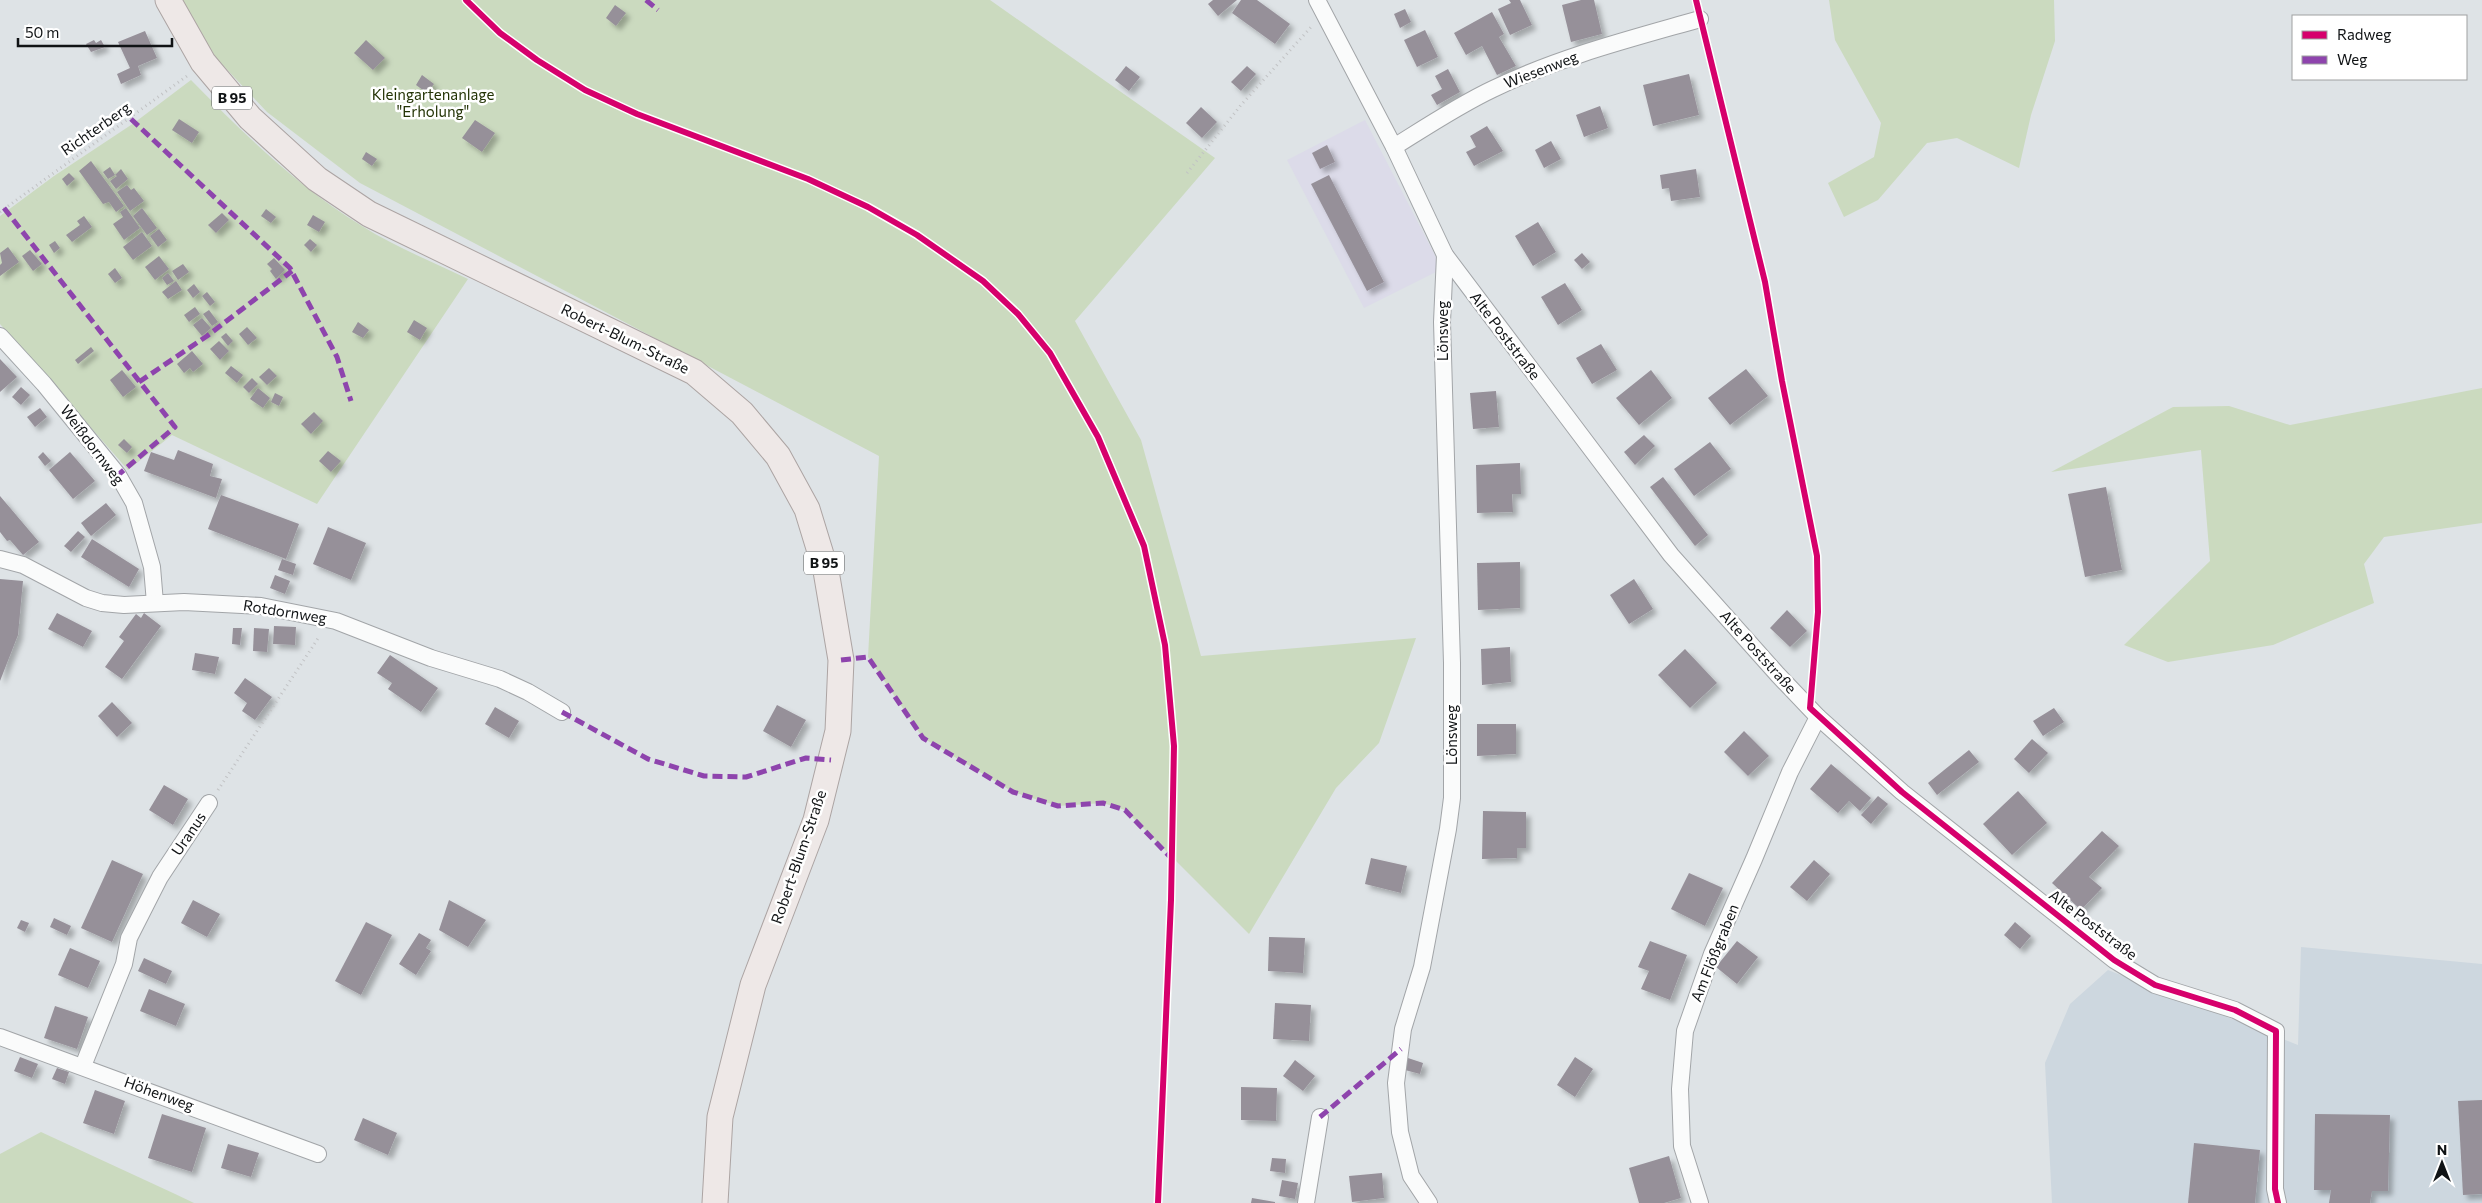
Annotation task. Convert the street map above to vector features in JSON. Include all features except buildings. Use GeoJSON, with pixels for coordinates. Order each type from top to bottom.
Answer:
{"type":"FeatureCollection","features":[{"type":"Feature","properties":{"kind":"main road","name":"Robert-Blum-Straße"},"geometry":{"type":"LineString","coordinates":[[168,0],[203,62],[250,118],[317,179],[369,214],[694,372],[742,413],[760,434],[778,456],[807,509],[826,570],[841,660],[838,731],[816,820],[753,985],[720,1117],[715,1203]]}},
{"type":"Feature","properties":{"kind":"street","name":"Alte Poststraße"},"geometry":{"type":"LineString","coordinates":[[1321,6],[1394,147],[1445,255],[1671,555],[1818,717],[1902,792],[2114,960],[2155,985],[2235,1010],[2276,1032],[2275,1189],[2278,1203]]}},
{"type":"Feature","properties":{"kind":"street","name":"Wiesenweg"},"geometry":{"type":"LineString","coordinates":[[1394,147],[1492,89],[1558,62],[1617,41],[1700,19]]}},
{"type":"Feature","properties":{"kind":"street","name":"Lönsweg"},"geometry":{"type":"LineString","coordinates":[[1429,1203],[1411,1176],[1400,1132],[1396,1083],[1403,1029],[1422,966],[1448,829],[1452,798],[1452,663],[1442,322],[1445,255]]}},
{"type":"Feature","properties":{"kind":"street","name":"Weißdornweg"},"geometry":{"type":"LineString","coordinates":[[0,336],[44,384],[118,475],[134,503],[152,567],[155,603]]}},
{"type":"Feature","properties":{"kind":"street","name":"Rotdornweg"},"geometry":{"type":"LineString","coordinates":[[0,558],[23,565],[86,598],[102,603],[124,605],[155,603],[261,606],[331,620],[430,658],[500,679],[528,692],[562,712]]}},
{"type":"Feature","properties":{"kind":"street","name":"Am Flößgraben"},"geometry":{"type":"LineString","coordinates":[[1700,1203],[1682,1146],[1680,1089],[1686,1031],[1712,954],[1790,772],[1818,717]]}},
{"type":"Feature","properties":{"kind":"street","name":"Uranus"},"geometry":{"type":"LineString","coordinates":[[83,1066],[124,964],[129,938],[160,877],[209,803]]}},
{"type":"Feature","properties":{"kind":"street","name":"Höhenweg"},"geometry":{"type":"LineString","coordinates":[[0,1037],[318,1154]]}},
{"type":"Feature","properties":{"kind":"street"},"geometry":{"type":"LineString","coordinates":[[1306,1203],[1320,1117]]}},
{"type":"Feature","properties":{"kind":"path"},"geometry":{"type":"LineString","coordinates":[[1187,173],[1321,6]]}},
{"type":"Feature","properties":{"kind":"shaded area"},"geometry":{"type":"Polygon","coordinates":[[[1365,120],[1442,269],[1364,308],[1287,160],[1365,120]]]}},
{"type":"Feature","properties":{"kind":"shaded area"},"geometry":{"type":"Polygon","coordinates":[[[2301,947],[2482,964],[2482,1203],[2052,1203],[2045,1063],[2070,1004],[2108,970],[2298,1045],[2301,947]]]}},
{"type":"Feature","properties":{"kind":"green space","name":"Kleingartenanlage \"Erholung\""},"geometry":{"type":"Polygon","coordinates":[[[182,0],[990,0],[1215,158],[1075,321],[1141,440],[1201,656],[1416,638],[1379,743],[1336,788],[1249,934],[1125,810],[1103,803],[1058,806],[1013,792],[923,738],[868,657],[879,456],[360,183],[267,112],[216,58],[182,0]]]}},
{"type":"Feature","properties":{"kind":"green space"},"geometry":{"type":"Polygon","coordinates":[[[1829,0],[2054,0],[2055,41],[2031,115],[2019,168],[1957,138],[1927,143],[1878,200],[1844,217],[1828,183],[1874,157],[1881,123],[1835,40],[1829,0]]]}},
{"type":"Feature","properties":{"kind":"green space"},"geometry":{"type":"Polygon","coordinates":[[[191,80],[272,158],[315,194],[388,241],[468,279],[317,504],[172,435],[128,470],[0,324],[0,216],[54,176],[134,123],[191,80]]]}},
{"type":"Feature","properties":{"kind":"green space"},"geometry":{"type":"Polygon","coordinates":[[[2482,388],[2482,523],[2384,537],[2364,564],[2374,603],[2273,645],[2168,662],[2124,645],[2210,561],[2201,450],[2051,472],[2173,407],[2229,406],[2290,425],[2482,388]]]}},
{"type":"Feature","properties":{"kind":"green space"},"geometry":{"type":"Polygon","coordinates":[[[41,1132],[194,1203],[0,1203],[0,1154],[41,1132]]]}},
{"type":"Feature","properties":{"kind":"marked path"},"geometry":{"type":"LineString","coordinates":[[646,0],[658,10]]}},
{"type":"Feature","properties":{"kind":"marked path"},"geometry":{"type":"LineString","coordinates":[[131,119],[290,268],[337,357],[351,401]]}},
{"type":"Feature","properties":{"kind":"marked path"},"geometry":{"type":"LineString","coordinates":[[4,208],[175,427],[118,475]]}},
{"type":"Feature","properties":{"kind":"marked path"},"geometry":{"type":"LineString","coordinates":[[139,382],[207,336],[292,271]]}},
{"type":"Feature","properties":{"kind":"marked path"},"geometry":{"type":"LineString","coordinates":[[841,660],[868,657],[923,738],[1013,792],[1058,806],[1103,803],[1125,810],[1172,859]]}},
{"type":"Feature","properties":{"kind":"marked path"},"geometry":{"type":"LineString","coordinates":[[562,712],[648,759],[704,776],[746,777],[806,758],[831,760]]}},
{"type":"Feature","properties":{"kind":"marked path"},"geometry":{"type":"LineString","coordinates":[[1320,1117],[1401,1049]]}},
{"type":"Feature","properties":{"kind":"cycle path"},"geometry":{"type":"LineString","coordinates":[[466,0],[500,33],[537,60],[585,90],[637,114],[808,179],[868,207],[917,235],[983,281],[1018,314],[1050,353],[1098,437],[1144,546],[1165,645],[1174,746],[1171,900],[1158,1203]]}},
{"type":"Feature","properties":{"kind":"cycle path"},"geometry":{"type":"LineString","coordinates":[[1696,0],[1765,282],[1782,381],[1817,556],[1818,612],[1810,708],[1902,792],[2114,960],[2155,985],[2235,1010],[2276,1031],[2275,1189],[2278,1203]]}}]}
